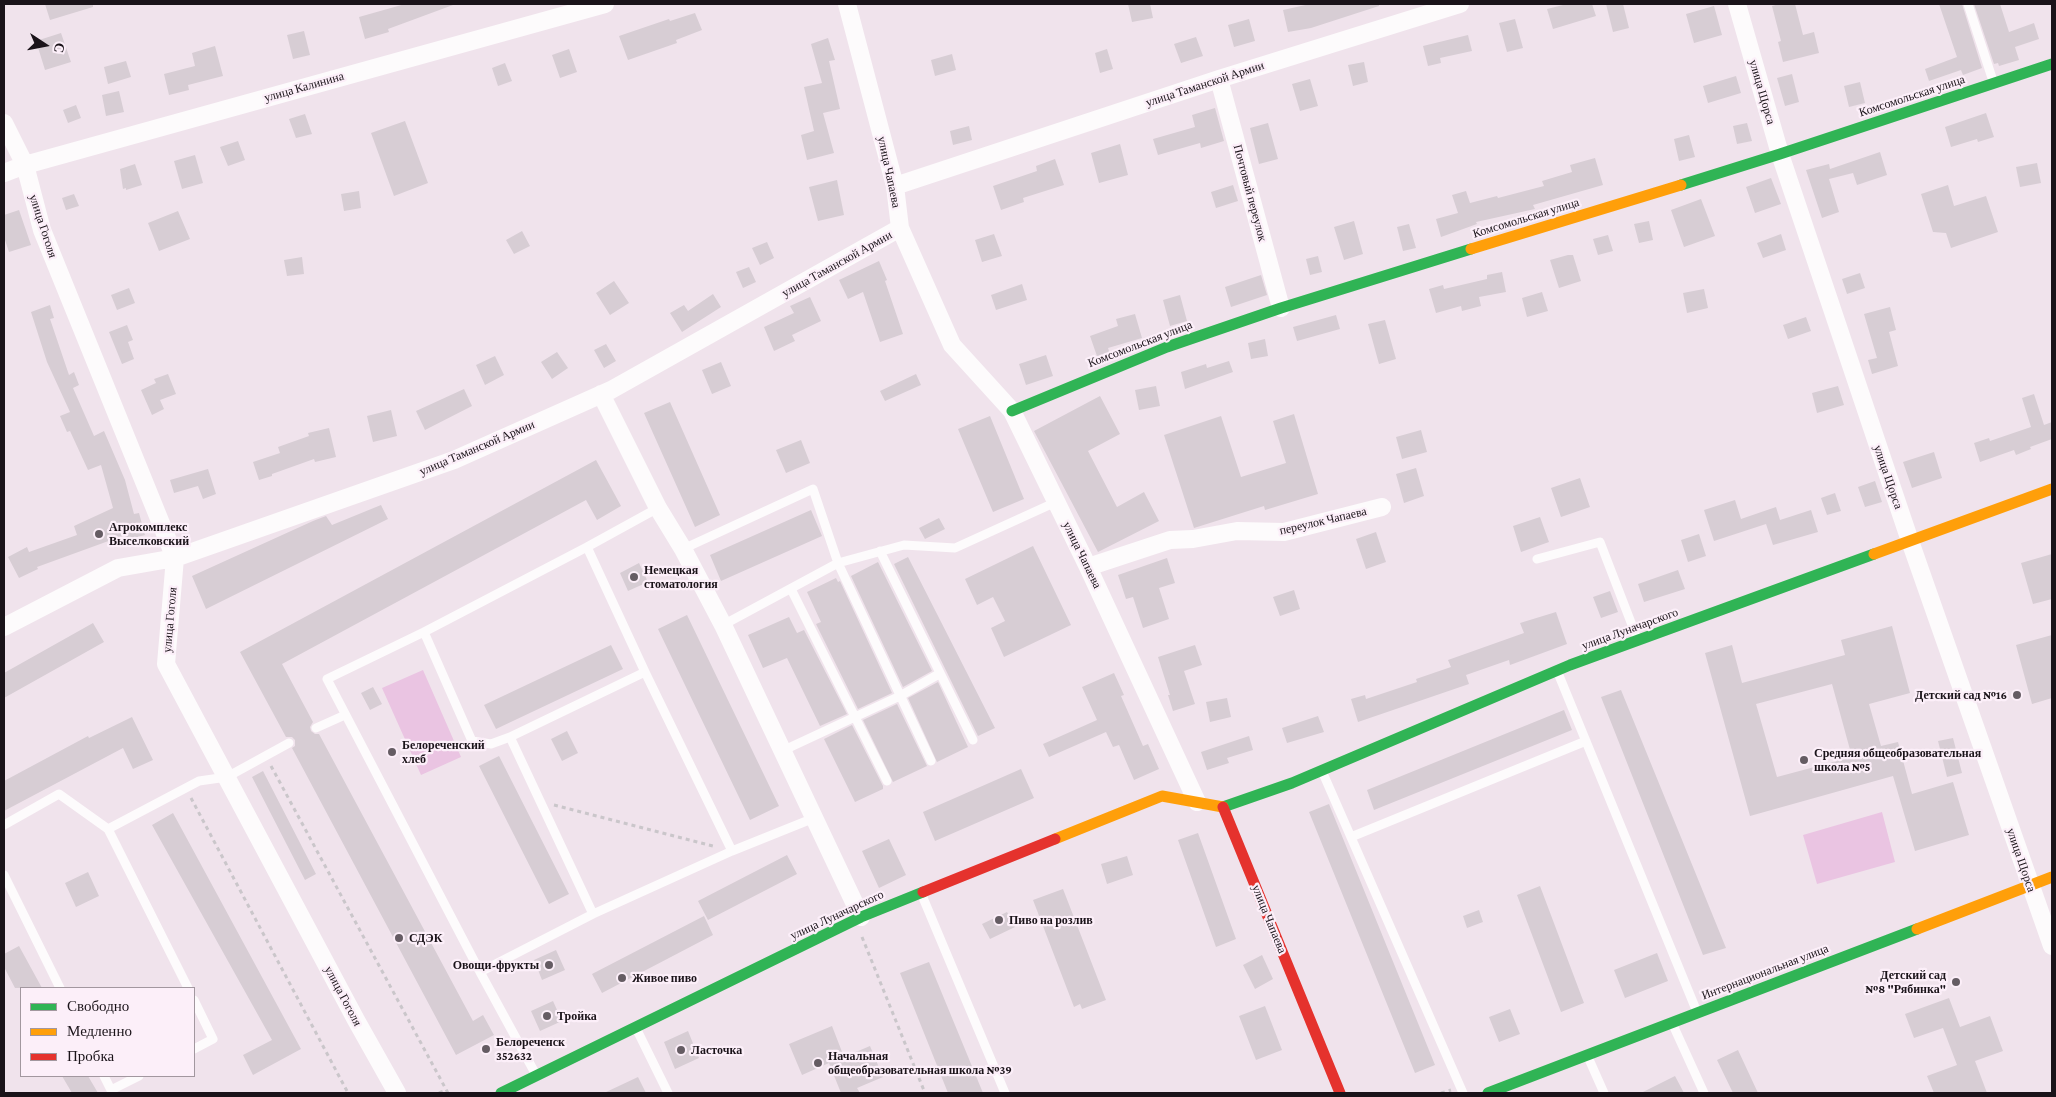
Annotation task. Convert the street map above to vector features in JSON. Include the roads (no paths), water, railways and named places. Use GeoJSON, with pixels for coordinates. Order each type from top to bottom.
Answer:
{"type":"FeatureCollection","features":[{"type":"Feature","properties":{"kind":"street","name":"улица Калинина"},"geometry":{"type":"LineString","coordinates":[[4,173],[25,165],[605,4]]}},
{"type":"Feature","properties":{"kind":"street","name":"улица Чапаева"},"geometry":{"type":"LineString","coordinates":[[847,4],[895,186],[900,228],[952,345],[1012,411],[1088,567],[1197,802]]}},
{"type":"Feature","properties":{"kind":"street","name":"улица Таманской Армии"},"geometry":{"type":"LineString","coordinates":[[895,186],[1219,79],[1460,4]]}},
{"type":"Feature","properties":{"kind":"street","name":"улица Щорса"},"geometry":{"type":"LineString","coordinates":[[1737,4],[1780,154],[1910,541],[2052,946]]}},
{"type":"Feature","properties":{"kind":"street","name":"Комсомольская улица"},"geometry":{"type":"LineString","coordinates":[[1012,411],[1167,347],[1281,308],[1780,154],[2052,64]]}},
{"type":"Feature","properties":{"kind":"street","name":"Почтовый переулок"},"geometry":{"type":"LineString","coordinates":[[1219,79],[1281,308]]}},
{"type":"Feature","properties":{"kind":"street","name":"улица Гоголя"},"geometry":{"type":"LineString","coordinates":[[4,123],[25,165],[42,230],[175,558],[166,664],[356,1020],[398,1093]]}},
{"type":"Feature","properties":{"kind":"street","name":"улица Таманской Армии"},"geometry":{"type":"LineString","coordinates":[[4,627],[118,568],[175,558],[454,460],[601,394],[900,228]]}},
{"type":"Feature","properties":{"kind":"street"},"geometry":{"type":"LineString","coordinates":[[601,394],[658,508],[723,625],[814,818],[858,918]]}},
{"type":"Feature","properties":{"kind":"street","name":"улица Луначарского"},"geometry":{"type":"LineString","coordinates":[[1223,807],[1292,783],[1557,671],[2052,489]]}},
{"type":"Feature","properties":{"kind":"street","name":"переулок Чапаева"},"geometry":{"type":"LineString","coordinates":[[1088,567],[1170,540],[1194,539],[1237,531],[1284,532],[1382,507]]}},
{"type":"Feature","properties":{"kind":"street","name":"улица Луначарского"},"geometry":{"type":"LineString","coordinates":[[501,1093],[858,918],[1162,796],[1197,802]]}},
{"type":"Feature","properties":{"kind":"street"},"geometry":{"type":"LineString","coordinates":[[1197,802],[1223,807]]}},
{"type":"Feature","properties":{"kind":"street","name":"улица Чапаева"},"geometry":{"type":"LineString","coordinates":[[1223,807],[1340,1093]]}},
{"type":"Feature","properties":{"kind":"street","name":"Интернациональная улица"},"geometry":{"type":"LineString","coordinates":[[1488,1093],[2052,877]]}},
{"type":"Feature","properties":{"kind":"lane"},"geometry":{"type":"LineString","coordinates":[[1968,4],[1994,84]]}},
{"type":"Feature","properties":{"kind":"lane"},"geometry":{"type":"LineString","coordinates":[[682,549],[813,489],[838,563],[930,761]]}},
{"type":"Feature","properties":{"kind":"lane"},"geometry":{"type":"LineString","coordinates":[[723,625],[838,563],[904,545],[955,548],[1056,502]]}},
{"type":"Feature","properties":{"kind":"lane"},"geometry":{"type":"LineString","coordinates":[[536,1076],[327,679],[424,632],[588,547],[658,508]]}},
{"type":"Feature","properties":{"kind":"lane"},"geometry":{"type":"LineString","coordinates":[[1537,559],[1600,542],[1638,641]]}},
{"type":"Feature","properties":{"kind":"lane"},"geometry":{"type":"LineString","coordinates":[[588,547],[645,672],[732,851]]}},
{"type":"Feature","properties":{"kind":"lane"},"geometry":{"type":"LineString","coordinates":[[880,551],[973,740]]}},
{"type":"Feature","properties":{"kind":"lane"},"geometry":{"type":"LineString","coordinates":[[791,589],[887,781]]}},
{"type":"Feature","properties":{"kind":"lane"},"geometry":{"type":"LineString","coordinates":[[424,632],[472,741],[491,744],[510,737],[645,672]]}},
{"type":"Feature","properties":{"kind":"lane"},"geometry":{"type":"LineString","coordinates":[[1557,671],[1698,1012]]}},
{"type":"Feature","properties":{"kind":"lane"},"geometry":{"type":"LineString","coordinates":[[782,751],[900,696],[939,674]]}},
{"type":"Feature","properties":{"kind":"lane"},"geometry":{"type":"LineString","coordinates":[[316,728],[345,715]]}},
{"type":"Feature","properties":{"kind":"lane"},"geometry":{"type":"LineString","coordinates":[[510,737],[593,914]]}},
{"type":"Feature","properties":{"kind":"lane"},"geometry":{"type":"LineString","coordinates":[[1351,837],[1586,741]]}},
{"type":"Feature","properties":{"kind":"lane"},"geometry":{"type":"LineString","coordinates":[[108,829],[199,781],[227,777],[289,743]]}},
{"type":"Feature","properties":{"kind":"lane"},"geometry":{"type":"LineString","coordinates":[[1322,770],[1464,1093]]}},
{"type":"Feature","properties":{"kind":"lane"},"geometry":{"type":"LineString","coordinates":[[4,825],[59,794],[108,829],[187,987]]}},
{"type":"Feature","properties":{"kind":"lane"},"geometry":{"type":"LineString","coordinates":[[480,972],[593,914],[732,851],[814,818]]}},
{"type":"Feature","properties":{"kind":"lane"},"geometry":{"type":"LineString","coordinates":[[4,875],[60,987]]}},
{"type":"Feature","properties":{"kind":"lane"},"geometry":{"type":"LineString","coordinates":[[921,893],[1005,1093]]}},
{"type":"Feature","properties":{"kind":"lane"},"geometry":{"type":"LineString","coordinates":[[195,1002],[213,1039],[195,1048]]}},
{"type":"Feature","properties":{"kind":"lane"},"geometry":{"type":"LineString","coordinates":[[1672,1022],[1704,1093]]}},
{"type":"Feature","properties":{"kind":"lane"},"geometry":{"type":"LineString","coordinates":[[636,1028],[668,1093]]}},
{"type":"Feature","properties":{"kind":"lane"},"geometry":{"type":"LineString","coordinates":[[1587,1055],[1604,1093]]}},
{"type":"Feature","properties":{"kind":"lane"},"geometry":{"type":"LineString","coordinates":[[104,1077],[111,1090],[137,1077]]}},
{"type":"Feature","properties":{"kind":"place","name":"Агрокомплекс Выселковский"},"geometry":{"type":"Point","coordinates":[99,534]}},
{"type":"Feature","properties":{"kind":"place","name":"Немецкая стоматология"},"geometry":{"type":"Point","coordinates":[634,577]}},
{"type":"Feature","properties":{"kind":"place","name":"Детский сад №16"},"geometry":{"type":"Point","coordinates":[2017,695]}},
{"type":"Feature","properties":{"kind":"place","name":"Белореченский хлеб"},"geometry":{"type":"Point","coordinates":[392,752]}},
{"type":"Feature","properties":{"kind":"place","name":"Средняя общеобразовательная школа №5"},"geometry":{"type":"Point","coordinates":[1804,760]}},
{"type":"Feature","properties":{"kind":"place","name":"Пиво на розлив"},"geometry":{"type":"Point","coordinates":[999,920]}},
{"type":"Feature","properties":{"kind":"place","name":"СДЭК"},"geometry":{"type":"Point","coordinates":[399,938]}},
{"type":"Feature","properties":{"kind":"place","name":"Овощи-фрукты"},"geometry":{"type":"Point","coordinates":[549,965]}},
{"type":"Feature","properties":{"kind":"place","name":"Живое пиво"},"geometry":{"type":"Point","coordinates":[622,978]}},
{"type":"Feature","properties":{"kind":"place","name":"Детский сад №8 \"Рябинка\""},"geometry":{"type":"Point","coordinates":[1956,982]}},
{"type":"Feature","properties":{"kind":"place","name":"Тройка"},"geometry":{"type":"Point","coordinates":[547,1016]}},
{"type":"Feature","properties":{"kind":"place","name":"Белореченск 352632"},"geometry":{"type":"Point","coordinates":[486,1049]}},
{"type":"Feature","properties":{"kind":"place","name":"Ласточка"},"geometry":{"type":"Point","coordinates":[681,1050]}},
{"type":"Feature","properties":{"kind":"place","name":"Начальная общеобразовательная школа №39"},"geometry":{"type":"Point","coordinates":[818,1063]}}]}
